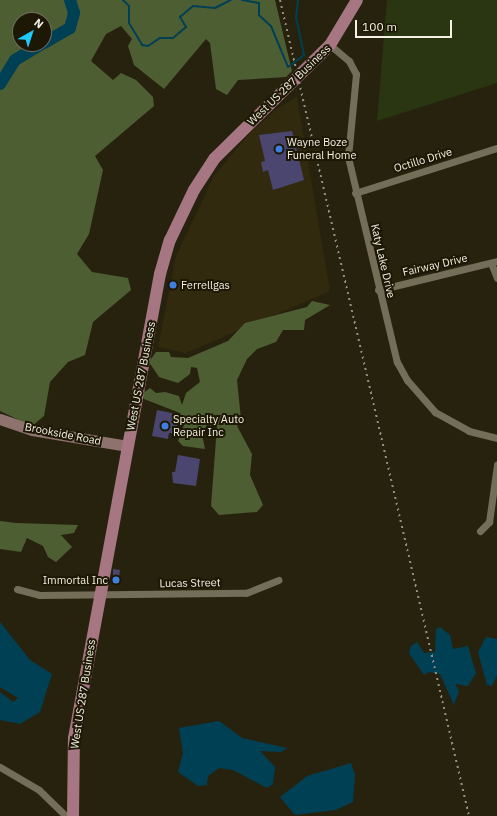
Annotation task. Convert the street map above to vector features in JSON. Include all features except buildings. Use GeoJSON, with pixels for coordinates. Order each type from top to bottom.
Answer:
{"type":"FeatureCollection","features":[{"type":"Feature","properties":{"kind":"main road","name":"West US 287 Business"},"geometry":{"type":"LineString","coordinates":[[73,816],[74,738],[99,596],[160,274],[183,210],[215,158],[330,45],[357,0]]}},
{"type":"Feature","properties":{"kind":"main road","name":"Brookside Road"},"geometry":{"type":"LineString","coordinates":[[0,419],[32,430],[128,446]]}},
{"type":"Feature","properties":{"kind":"street","name":"Katy Lake Drive"},"geometry":{"type":"LineString","coordinates":[[330,45],[349,61],[356,74],[348,157],[378,290],[397,362],[421,399],[451,423],[497,438]]}},
{"type":"Feature","properties":{"kind":"street","name":"Octillo Drive"},"geometry":{"type":"LineString","coordinates":[[356,193],[497,148]]}},
{"type":"Feature","properties":{"kind":"street","name":"Fairway Drive"},"geometry":{"type":"LineString","coordinates":[[378,290],[494,262]]}},
{"type":"Feature","properties":{"kind":"street"},"geometry":{"type":"LineString","coordinates":[[494,262],[497,278]]}},
{"type":"Feature","properties":{"kind":"street"},"geometry":{"type":"LineString","coordinates":[[480,531],[489,522],[497,465]]}},
{"type":"Feature","properties":{"kind":"street","name":"Lucas Street"},"geometry":{"type":"LineString","coordinates":[[17,589],[39,595],[99,596],[246,593],[278,580]]}},
{"type":"Feature","properties":{"kind":"street"},"geometry":{"type":"LineString","coordinates":[[0,767],[39,790],[66,816]]}},
{"type":"Feature","properties":{"kind":"shaded area"},"geometry":{"type":"Polygon","coordinates":[[[297,97],[330,291],[186,353],[158,347],[176,256],[214,176],[249,134],[278,108],[297,97]]]}},
{"type":"Feature","properties":{"kind":"green space"},"geometry":{"type":"Polygon","coordinates":[[[0,0],[275,0],[292,71],[286,77],[238,80],[227,95],[216,89],[210,43],[206,39],[164,89],[134,65],[128,46],[132,39],[121,26],[106,34],[91,61],[113,80],[121,73],[136,80],[153,97],[154,106],[95,156],[103,170],[89,234],[77,254],[92,272],[128,278],[131,290],[93,322],[85,355],[68,362],[50,382],[44,416],[32,426],[0,411],[0,0]]]}},
{"type":"Feature","properties":{"kind":"green space"},"geometry":{"type":"Polygon","coordinates":[[[387,0],[497,0],[497,83],[377,121],[387,0]]]}},
{"type":"Feature","properties":{"kind":"green space"},"geometry":{"type":"Polygon","coordinates":[[[312,301],[330,305],[305,320],[304,330],[283,330],[276,342],[257,349],[247,359],[237,380],[241,419],[237,426],[252,454],[250,475],[263,505],[257,512],[219,515],[211,506],[217,426],[207,425],[202,434],[205,449],[183,446],[178,441],[185,422],[180,413],[144,399],[142,394],[150,388],[156,393],[165,392],[179,396],[182,405],[186,393],[200,382],[197,368],[191,367],[190,374],[178,383],[159,377],[149,362],[156,352],[169,352],[171,357],[188,358],[228,341],[245,323],[307,307],[312,301]]]}},
{"type":"Feature","properties":{"kind":"green space"},"geometry":{"type":"Polygon","coordinates":[[[0,521],[78,525],[74,533],[61,535],[72,547],[56,562],[48,557],[43,546],[27,538],[21,552],[0,549],[0,521]]]}},
{"type":"Feature","properties":{"kind":"water"},"geometry":{"type":"Polygon","coordinates":[[[0,622],[30,660],[52,674],[40,712],[20,724],[0,720],[0,692],[13,702],[18,698],[0,687],[0,622]]]}},
{"type":"Feature","properties":{"kind":"water"},"geometry":{"type":"Polygon","coordinates":[[[440,627],[450,635],[453,649],[468,646],[476,673],[468,686],[455,684],[459,691],[454,705],[440,674],[429,672],[424,675],[409,653],[411,646],[417,642],[424,653],[435,652],[436,629],[440,627]]]}},
{"type":"Feature","properties":{"kind":"water"},"geometry":{"type":"Polygon","coordinates":[[[486,637],[497,639],[497,676],[492,686],[487,685],[478,652],[486,637]]]}},
{"type":"Feature","properties":{"kind":"water"},"geometry":{"type":"Polygon","coordinates":[[[219,721],[242,738],[287,748],[281,752],[260,751],[275,767],[273,784],[267,788],[233,770],[219,768],[208,776],[207,785],[198,786],[178,772],[183,753],[179,728],[219,721]]]}},
{"type":"Feature","properties":{"kind":"water"},"geometry":{"type":"Polygon","coordinates":[[[351,763],[355,775],[353,802],[336,810],[295,815],[280,797],[307,776],[351,763]]]}},
{"type":"Feature","properties":{"kind":"waterway"},"geometry":{"type":"LineString","coordinates":[[52,38],[70,28],[74,13],[70,0]]}},
{"type":"Feature","properties":{"kind":"waterway"},"geometry":{"type":"LineString","coordinates":[[123,0],[129,6],[129,23],[142,45],[148,46],[160,38],[173,38],[186,27],[180,17],[193,6],[215,8],[231,0]]}},
{"type":"Feature","properties":{"kind":"waterway"},"geometry":{"type":"LineString","coordinates":[[242,0],[259,3],[259,15],[271,26],[288,67],[304,55],[296,17],[298,0]]}},
{"type":"Feature","properties":{"kind":"waterway"},"geometry":{"type":"LineString","coordinates":[[0,84],[15,60],[28,52]]}},
{"type":"Feature","properties":{"kind":"railway"},"geometry":{"type":"LineString","coordinates":[[280,0],[469,816]]}},
{"type":"Feature","properties":{"kind":"place","name":"Wayne Boze Funeral Home"},"geometry":{"type":"Point","coordinates":[279,149]}},
{"type":"Feature","properties":{"kind":"place","name":"Ferrellgas"},"geometry":{"type":"Point","coordinates":[173,285]}},
{"type":"Feature","properties":{"kind":"place","name":"Specialty Auto Repair Inc"},"geometry":{"type":"Point","coordinates":[165,426]}},
{"type":"Feature","properties":{"kind":"place","name":"Immortal Inc"},"geometry":{"type":"Point","coordinates":[116,580]}}]}
